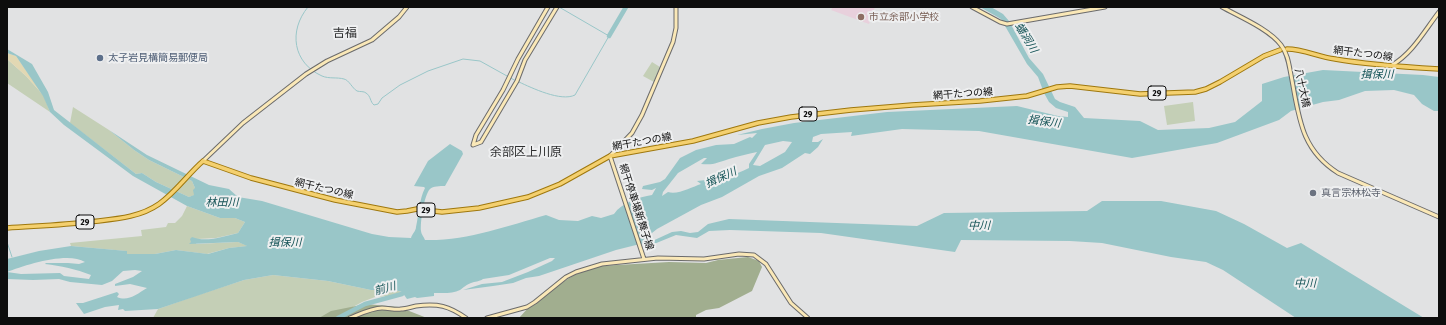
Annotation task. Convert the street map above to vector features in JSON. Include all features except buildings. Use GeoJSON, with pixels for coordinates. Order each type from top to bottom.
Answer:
{"type":"FeatureCollection","features":[{"type":"Feature","properties":{"kind":"main road","name":"網干たつの線"},"geometry":{"type":"LineString","coordinates":[[1287,49],[1310,52],[1335,59],[1392,66],[1439,69]]}},
{"type":"Feature","properties":{"kind":"main road","name":"網干たつの線"},"geometry":{"type":"LineString","coordinates":[[202,162],[250,178],[335,200],[397,212],[416,209],[442,212],[478,208],[528,197],[560,184],[611,157],[693,141],[791,117],[858,109],[980,102],[1027,96],[1062,86],[1075,86],[1140,94],[1195,92],[1220,82],[1264,56],[1280,50]]}},
{"type":"Feature","properties":{"kind":"main road","name":"29"},"geometry":{"type":"LineString","coordinates":[[7,228],[73,224],[123,218],[141,214],[159,204],[202,162]]}},
{"type":"Feature","properties":{"kind":"street"},"geometry":{"type":"LineString","coordinates":[[202,162],[243,123],[306,74],[327,61],[372,40],[399,17],[407,7]]}},
{"type":"Feature","properties":{"kind":"street"},"geometry":{"type":"LineString","coordinates":[[548,7],[518,59],[503,90],[476,135],[473,145],[481,142],[517,81],[525,60],[557,7]]}},
{"type":"Feature","properties":{"kind":"street","name":"網干停車場新舞子線"},"geometry":{"type":"LineString","coordinates":[[676,7],[676,28],[673,42],[642,115],[632,133],[611,157],[644,258],[704,259],[740,254],[754,256],[766,264],[790,303],[808,318]]}},
{"type":"Feature","properties":{"kind":"street"},"geometry":{"type":"LineString","coordinates":[[972,7],[1000,22],[1012,24],[1105,7]]}},
{"type":"Feature","properties":{"kind":"street","name":"八十大橋"},"geometry":{"type":"LineString","coordinates":[[1222,7],[1261,29],[1282,46],[1288,59],[1304,133],[1310,147],[1317,156],[1330,167],[1361,184],[1439,217]]}},
{"type":"Feature","properties":{"kind":"street"},"geometry":{"type":"LineString","coordinates":[[1392,66],[1409,52],[1439,12]]}},
{"type":"Feature","properties":{"kind":"street"},"geometry":{"type":"LineString","coordinates":[[487,318],[530,305],[562,280],[576,272],[612,262],[644,258]]}},
{"type":"Feature","properties":{"kind":"street"},"geometry":{"type":"LineString","coordinates":[[350,318],[374,309],[403,309],[421,305],[453,309],[466,318]]}},
{"type":"Feature","properties":{"kind":"shaded area","name":"市立余部小学校"},"geometry":{"type":"Polygon","coordinates":[[[833,7],[875,7],[869,24],[831,10],[833,7]]]}},
{"type":"Feature","properties":{"kind":"green space"},"geometry":{"type":"Polygon","coordinates":[[[7,59],[26,76],[44,96],[50,112],[7,83],[7,59]]]}},
{"type":"Feature","properties":{"kind":"green space"},"geometry":{"type":"Polygon","coordinates":[[[652,62],[660,67],[654,82],[643,76],[652,62]]]}},
{"type":"Feature","properties":{"kind":"green space"},"geometry":{"type":"Polygon","coordinates":[[[1193,102],[1195,121],[1167,125],[1164,106],[1193,102]]]}},
{"type":"Feature","properties":{"kind":"green space"},"geometry":{"type":"Polygon","coordinates":[[[73,107],[109,130],[149,160],[192,181],[195,188],[195,195],[189,197],[156,182],[142,173],[136,174],[70,123],[73,107]]]}},
{"type":"Feature","properties":{"kind":"green space"},"geometry":{"type":"Polygon","coordinates":[[[187,206],[220,218],[235,218],[245,222],[238,233],[216,238],[197,239],[196,244],[238,242],[248,246],[229,248],[207,254],[176,250],[155,254],[127,254],[126,251],[71,246],[70,243],[142,236],[141,230],[166,227],[168,223],[175,223],[182,216],[187,206]]]}},
{"type":"Feature","properties":{"kind":"green space"},"geometry":{"type":"Polygon","coordinates":[[[748,257],[759,261],[762,267],[752,291],[719,308],[706,310],[696,315],[696,318],[519,318],[528,308],[553,288],[576,274],[600,266],[669,262],[706,263],[718,260],[748,257]]]}},
{"type":"Feature","properties":{"kind":"green space"},"geometry":{"type":"Polygon","coordinates":[[[273,275],[328,281],[371,290],[395,290],[402,292],[402,295],[375,297],[362,302],[333,318],[153,318],[158,309],[244,280],[273,275]]]}},
{"type":"Feature","properties":{"kind":"green space"},"geometry":{"type":"Polygon","coordinates":[[[366,304],[399,307],[427,318],[319,318],[331,311],[366,304]]]}},
{"type":"Feature","properties":{"kind":"sand"},"geometry":{"type":"Polygon","coordinates":[[[7,53],[16,56],[44,96],[26,76],[7,59],[7,53]]]}},
{"type":"Feature","properties":{"kind":"water"},"geometry":{"type":"Polygon","coordinates":[[[980,7],[991,7],[1003,14],[1009,21],[1029,58],[1043,74],[1055,99],[1075,107],[1084,118],[1140,121],[1158,130],[1209,128],[1235,122],[1262,101],[1262,84],[1284,77],[1323,70],[1439,77],[1439,111],[1434,111],[1422,104],[1414,95],[1394,90],[1365,91],[1339,100],[1323,102],[1291,111],[1279,120],[1217,143],[1132,158],[979,131],[902,129],[851,136],[852,132],[821,134],[813,137],[812,142],[818,142],[823,139],[818,147],[810,154],[805,153],[782,168],[759,176],[722,197],[701,205],[657,229],[642,241],[644,244],[648,243],[672,232],[698,232],[708,224],[729,219],[917,226],[944,213],[1087,211],[1102,201],[1161,201],[1216,211],[1244,224],[1287,248],[1301,243],[1424,318],[1296,318],[1223,270],[1206,262],[1171,257],[1102,243],[1070,241],[961,240],[955,252],[821,233],[730,230],[709,231],[697,238],[676,235],[649,246],[640,244],[616,250],[539,276],[526,278],[513,283],[463,290],[482,284],[502,282],[528,272],[552,261],[555,258],[550,258],[509,275],[472,282],[454,292],[434,293],[434,296],[407,299],[402,292],[395,290],[371,290],[328,281],[273,275],[244,280],[158,309],[125,311],[123,309],[118,310],[119,305],[105,307],[84,314],[76,303],[83,303],[117,292],[119,294],[117,297],[125,299],[136,295],[147,288],[130,284],[115,286],[115,284],[133,277],[142,271],[123,271],[112,281],[102,285],[70,282],[59,279],[7,279],[7,272],[7,259],[39,251],[71,246],[127,251],[127,254],[155,254],[176,250],[208,254],[229,248],[247,246],[238,242],[189,244],[192,237],[197,239],[209,239],[238,233],[245,222],[235,218],[220,218],[187,206],[133,176],[64,125],[50,112],[43,96],[16,56],[7,53],[7,49],[32,64],[48,92],[54,110],[136,174],[142,173],[156,182],[189,197],[194,195],[193,190],[195,188],[192,181],[149,160],[109,130],[147,155],[209,185],[229,189],[238,197],[262,201],[372,234],[389,237],[411,238],[416,228],[420,202],[425,188],[414,186],[428,161],[450,144],[462,151],[463,154],[445,186],[433,187],[428,192],[424,203],[421,222],[421,232],[425,240],[441,240],[471,235],[502,228],[546,215],[559,220],[578,221],[592,216],[601,218],[614,214],[617,210],[631,201],[652,195],[656,188],[652,190],[642,189],[643,186],[660,182],[665,179],[680,158],[696,150],[716,145],[734,144],[750,137],[752,138],[757,133],[737,135],[762,129],[794,123],[887,112],[1017,106],[1068,117],[1068,112],[1056,108],[1049,102],[1038,77],[1027,64],[1001,19],[980,7]],[[783,141],[765,145],[753,165],[760,166],[785,152],[792,142],[783,141]],[[757,152],[713,164],[701,164],[707,158],[704,158],[678,173],[663,192],[662,196],[668,192],[680,192],[701,184],[697,181],[724,177],[743,171],[749,168],[749,164],[757,152]],[[68,258],[46,260],[7,272],[21,274],[60,273],[64,276],[89,279],[91,275],[68,268],[45,264],[79,264],[85,262],[78,259],[68,258]]]}},
{"type":"Feature","properties":{"kind":"waterway"},"geometry":{"type":"LineString","coordinates":[[308,7],[302,16],[296,36],[297,46],[305,63],[312,70],[322,76],[346,80],[357,91],[368,94],[374,105],[378,104],[382,98],[400,85],[428,71],[463,59],[480,61],[516,81]]}},
{"type":"Feature","properties":{"kind":"waterway"},"geometry":{"type":"LineString","coordinates":[[519,82],[555,96],[569,97],[575,95],[609,36],[559,7]]}},
{"type":"Feature","properties":{"kind":"waterway","name":"蟠洞川"},"geometry":{"type":"LineString","coordinates":[[609,36],[626,7]]}},
{"type":"Feature","properties":{"kind":"waterway"},"geometry":{"type":"LineString","coordinates":[[7,242],[12,257]]}},
{"type":"Feature","properties":{"kind":"waterway","name":"前川"},"geometry":{"type":"LineString","coordinates":[[338,318],[365,304],[402,294],[407,290]]}},
{"type":"Feature","properties":{"kind":"place","name":"市立余部小学校"},"geometry":{"type":"Point","coordinates":[861,17]}},
{"type":"Feature","properties":{"kind":"place","name":"太子岩見構簡易郵便局"},"geometry":{"type":"Point","coordinates":[100,58]}},
{"type":"Feature","properties":{"kind":"place","name":"真言宗林松寺"},"geometry":{"type":"Point","coordinates":[1313,193]}},
{"type":"Feature","properties":{"kind":"district","name":"吉福"},"geometry":{"type":"Point","coordinates":[345,34]}},
{"type":"Feature","properties":{"kind":"district","name":"余部区上川原"},"geometry":{"type":"Point","coordinates":[526,153]}},
{"type":"Feature","properties":{"kind":"water label","name":"揖保川"},"geometry":{"type":"Point","coordinates":[1377,75]}},
{"type":"Feature","properties":{"kind":"water label","name":"揖保川"},"geometry":{"type":"Point","coordinates":[1044,122]}},
{"type":"Feature","properties":{"kind":"water label","name":"揖保川"},"geometry":{"type":"Point","coordinates":[721,178]}},
{"type":"Feature","properties":{"kind":"water label","name":"林田川"},"geometry":{"type":"Point","coordinates":[222,203]}},
{"type":"Feature","properties":{"kind":"water label","name":"中川"},"geometry":{"type":"Point","coordinates":[979,226]}},
{"type":"Feature","properties":{"kind":"water label","name":"揖保川"},"geometry":{"type":"Point","coordinates":[285,243]}},
{"type":"Feature","properties":{"kind":"water label","name":"中川"},"geometry":{"type":"Point","coordinates":[1305,284]}}]}
